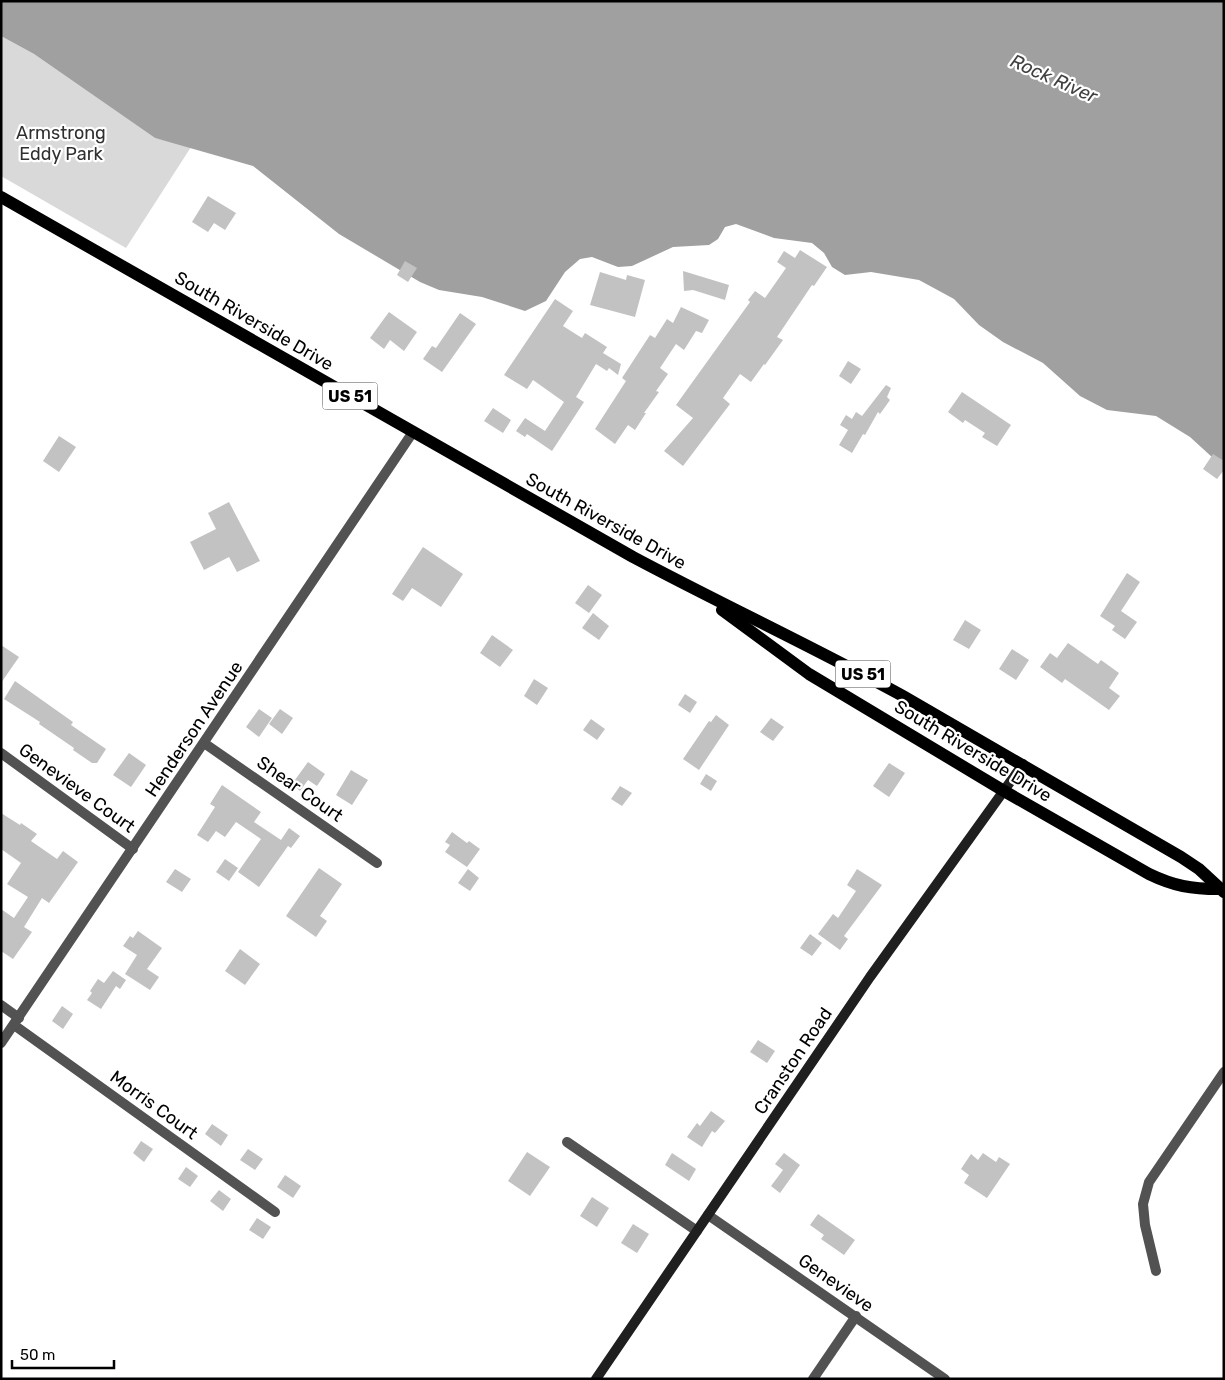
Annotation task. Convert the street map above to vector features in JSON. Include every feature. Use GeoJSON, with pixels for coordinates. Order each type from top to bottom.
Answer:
{"type":"FeatureCollection","features":[{"type":"Feature","properties":{"kind":"main road","name":"South Riverside Drive"},"geometry":{"type":"LineString","coordinates":[[1,197],[633,557],[863,674],[1023,764],[1181,857],[1199,869],[1221,890]]}},
{"type":"Feature","properties":{"kind":"main road","name":"South Riverside Drive"},"geometry":{"type":"LineString","coordinates":[[699,592],[809,674],[1004,791],[1166,882],[1184,887],[1221,890]]}},
{"type":"Feature","properties":{"kind":"street","name":"Henderson Avenue"},"geometry":{"type":"LineString","coordinates":[[1,1043],[413,432]]}},
{"type":"Feature","properties":{"kind":"street","name":"Shear Court"},"geometry":{"type":"LineString","coordinates":[[204,742],[377,863]]}},
{"type":"Feature","properties":{"kind":"street","name":"Genevieve Court"},"geometry":{"type":"LineString","coordinates":[[1,753],[133,849]]}},
{"type":"Feature","properties":{"kind":"street","name":"Cranston Road"},"geometry":{"type":"LineString","coordinates":[[596,1379],[870,977],[1023,764]]}},
{"type":"Feature","properties":{"kind":"street","name":"Morris Court"},"geometry":{"type":"LineString","coordinates":[[1,1005],[17,1021],[275,1212]]}},
{"type":"Feature","properties":{"kind":"street"},"geometry":{"type":"LineString","coordinates":[[1156,1272],[1145,1225],[1143,1204],[1149,1182],[1224,1072]]}},
{"type":"Feature","properties":{"kind":"street"},"geometry":{"type":"LineString","coordinates":[[567,1142],[697,1231]]}},
{"type":"Feature","properties":{"kind":"street","name":"Genevieve"},"geometry":{"type":"LineString","coordinates":[[708,1215],[945,1379]]}},
{"type":"Feature","properties":{"kind":"street"},"geometry":{"type":"LineString","coordinates":[[813,1379],[856,1316]]}},
{"type":"Feature","properties":{"kind":"green space","name":"Armstrong Eddy Park"},"geometry":{"type":"Polygon","coordinates":[[[1,36],[34,54],[155,138],[191,147],[126,248],[1,176],[1,36]]]}},
{"type":"Feature","properties":{"kind":"water","name":"Rock River"},"geometry":{"type":"Polygon","coordinates":[[[1,1],[1224,1],[1224,468],[1190,437],[1156,416],[1107,410],[1080,396],[1043,363],[1003,342],[979,325],[954,299],[919,280],[871,272],[845,275],[832,267],[824,253],[812,243],[774,238],[736,224],[725,227],[718,239],[709,245],[673,247],[632,266],[618,267],[592,257],[580,259],[565,272],[546,301],[525,311],[482,297],[439,290],[420,282],[339,234],[253,166],[155,138],[34,54],[1,36],[1,1]]]}},
{"type":"Feature","properties":{"kind":"building"},"geometry":{"type":"Polygon","coordinates":[[[208,196],[236,213],[225,230],[214,223],[208,232],[192,222],[208,196]]]}},
{"type":"Feature","properties":{"kind":"building"},"geometry":{"type":"Polygon","coordinates":[[[800,250],[827,267],[814,286],[812,285],[777,337],[783,340],[765,365],[751,382],[740,374],[723,398],[730,404],[683,466],[664,451],[693,418],[676,405],[750,302],[748,300],[755,291],[765,298],[786,268],[777,262],[784,251],[795,258],[800,250]]]}},
{"type":"Feature","properties":{"kind":"building"},"geometry":{"type":"Polygon","coordinates":[[[405,261],[417,268],[408,282],[397,275],[405,261]]]}},
{"type":"Feature","properties":{"kind":"building"},"geometry":{"type":"Polygon","coordinates":[[[683,271],[729,285],[725,300],[693,290],[684,291],[683,271]]]}},
{"type":"Feature","properties":{"kind":"building"},"geometry":{"type":"Polygon","coordinates":[[[600,272],[626,280],[627,275],[645,280],[635,317],[590,305],[600,272]]]}},
{"type":"Feature","properties":{"kind":"building"},"geometry":{"type":"Polygon","coordinates":[[[555,299],[573,311],[563,326],[582,338],[585,333],[607,347],[603,353],[621,364],[618,375],[609,368],[607,371],[596,364],[576,397],[584,402],[552,451],[527,434],[525,437],[516,431],[525,418],[545,431],[564,402],[533,380],[527,389],[504,375],[555,299]]]}},
{"type":"Feature","properties":{"kind":"building"},"geometry":{"type":"Polygon","coordinates":[[[681,307],[709,320],[702,333],[696,331],[684,350],[676,344],[660,368],[668,374],[656,391],[659,392],[635,430],[628,425],[615,444],[595,429],[626,381],[622,378],[650,335],[655,338],[667,319],[673,323],[681,307]]]}},
{"type":"Feature","properties":{"kind":"building"},"geometry":{"type":"Polygon","coordinates":[[[389,312],[417,332],[404,351],[390,340],[384,349],[370,338],[389,312]]]}},
{"type":"Feature","properties":{"kind":"building"},"geometry":{"type":"Polygon","coordinates":[[[460,313],[476,324],[442,372],[423,359],[432,346],[436,348],[460,313]]]}},
{"type":"Feature","properties":{"kind":"building"},"geometry":{"type":"Polygon","coordinates":[[[848,361],[861,369],[851,384],[839,376],[848,361]]]}},
{"type":"Feature","properties":{"kind":"building"},"geometry":{"type":"Polygon","coordinates":[[[886,385],[891,388],[887,397],[890,400],[880,414],[878,412],[852,453],[839,445],[848,430],[840,425],[846,415],[852,419],[856,412],[862,416],[886,385]]]}},
{"type":"Feature","properties":{"kind":"building"},"geometry":{"type":"Polygon","coordinates":[[[962,392],[1011,425],[997,446],[982,437],[985,433],[965,420],[963,423],[948,412],[962,392]]]}},
{"type":"Feature","properties":{"kind":"building"},"geometry":{"type":"Polygon","coordinates":[[[493,408],[511,420],[503,433],[484,421],[493,408]]]}},
{"type":"Feature","properties":{"kind":"building"},"geometry":{"type":"Polygon","coordinates":[[[59,436],[76,447],[59,472],[43,461],[59,436]]]}},
{"type":"Feature","properties":{"kind":"building"},"geometry":{"type":"Polygon","coordinates":[[[1213,454],[1224,461],[1224,470],[1217,479],[1203,469],[1213,454]]]}},
{"type":"Feature","properties":{"kind":"building"},"geometry":{"type":"Polygon","coordinates":[[[229,502],[260,561],[237,572],[229,557],[204,570],[190,542],[216,529],[208,513],[229,502]]]}},
{"type":"Feature","properties":{"kind":"building"},"geometry":{"type":"Polygon","coordinates":[[[423,547],[463,574],[441,607],[412,588],[403,601],[392,594],[423,547]]]}},
{"type":"Feature","properties":{"kind":"building"},"geometry":{"type":"Polygon","coordinates":[[[1127,573],[1140,582],[1121,611],[1137,622],[1125,639],[1112,630],[1115,626],[1100,616],[1127,573]]]}},
{"type":"Feature","properties":{"kind":"building"},"geometry":{"type":"Polygon","coordinates":[[[588,585],[602,595],[589,613],[575,603],[588,585]]]}},
{"type":"Feature","properties":{"kind":"building"},"geometry":{"type":"Polygon","coordinates":[[[593,613],[609,626],[599,640],[582,628],[593,613]]]}},
{"type":"Feature","properties":{"kind":"building"},"geometry":{"type":"Polygon","coordinates":[[[965,620],[981,630],[969,649],[953,640],[965,620]]]}},
{"type":"Feature","properties":{"kind":"building"},"geometry":{"type":"Polygon","coordinates":[[[492,635],[513,650],[500,667],[480,653],[492,635]]]}},
{"type":"Feature","properties":{"kind":"building"},"geometry":{"type":"Polygon","coordinates":[[[1068,643],[1098,664],[1101,660],[1119,673],[1109,688],[1120,696],[1109,710],[1065,679],[1062,683],[1040,667],[1050,653],[1057,658],[1068,643]]]}},
{"type":"Feature","properties":{"kind":"building"},"geometry":{"type":"Polygon","coordinates":[[[1,645],[19,657],[1,683],[1,645]]]}},
{"type":"Feature","properties":{"kind":"building"},"geometry":{"type":"Polygon","coordinates":[[[1012,649],[1029,660],[1016,680],[999,669],[1012,649]]]}},
{"type":"Feature","properties":{"kind":"building"},"geometry":{"type":"Polygon","coordinates":[[[534,679],[548,688],[537,705],[524,696],[534,679]]]}},
{"type":"Feature","properties":{"kind":"building"},"geometry":{"type":"Polygon","coordinates":[[[15,681],[73,722],[71,725],[106,749],[97,763],[92,763],[73,750],[74,748],[39,724],[40,722],[4,699],[15,681]]]}},
{"type":"Feature","properties":{"kind":"building"},"geometry":{"type":"Polygon","coordinates":[[[685,694],[697,702],[690,713],[678,705],[685,694]]]}},
{"type":"Feature","properties":{"kind":"building"},"geometry":{"type":"Polygon","coordinates":[[[259,709],[272,718],[259,737],[246,727],[259,709]]]}},
{"type":"Feature","properties":{"kind":"building"},"geometry":{"type":"Polygon","coordinates":[[[280,709],[293,718],[282,734],[269,724],[280,709]]]}},
{"type":"Feature","properties":{"kind":"building"},"geometry":{"type":"Polygon","coordinates":[[[716,715],[729,725],[699,770],[683,759],[709,721],[711,722],[716,715]]]}},
{"type":"Feature","properties":{"kind":"building"},"geometry":{"type":"Polygon","coordinates":[[[771,718],[784,727],[773,741],[760,732],[771,718]]]}},
{"type":"Feature","properties":{"kind":"building"},"geometry":{"type":"Polygon","coordinates":[[[591,719],[605,729],[597,740],[583,730],[591,719]]]}},
{"type":"Feature","properties":{"kind":"building"},"geometry":{"type":"Polygon","coordinates":[[[129,753],[146,765],[131,787],[113,775],[129,753]]]}},
{"type":"Feature","properties":{"kind":"building"},"geometry":{"type":"Polygon","coordinates":[[[308,762],[325,774],[317,786],[308,780],[300,791],[292,784],[308,762]]]}},
{"type":"Feature","properties":{"kind":"building"},"geometry":{"type":"Polygon","coordinates":[[[889,763],[905,773],[889,797],[873,786],[889,763]]]}},
{"type":"Feature","properties":{"kind":"building"},"geometry":{"type":"Polygon","coordinates":[[[351,770],[368,780],[352,805],[336,795],[351,770]]]}},
{"type":"Feature","properties":{"kind":"building"},"geometry":{"type":"Polygon","coordinates":[[[706,774],[717,781],[711,791],[700,784],[706,774]]]}},
{"type":"Feature","properties":{"kind":"building"},"geometry":{"type":"Polygon","coordinates":[[[222,785],[261,812],[254,822],[281,840],[289,828],[300,836],[291,848],[288,846],[259,887],[238,872],[261,839],[236,822],[225,837],[216,831],[208,842],[197,835],[215,807],[210,804],[222,785]]]}},
{"type":"Feature","properties":{"kind":"building"},"geometry":{"type":"Polygon","coordinates":[[[620,786],[632,793],[622,806],[611,799],[620,786]]]}},
{"type":"Feature","properties":{"kind":"building"},"geometry":{"type":"Polygon","coordinates":[[[1,813],[37,834],[31,841],[57,859],[63,851],[78,862],[49,903],[42,898],[24,927],[32,932],[13,959],[1,951],[1,909],[14,918],[28,897],[7,884],[21,863],[1,849],[1,813]]]}},
{"type":"Feature","properties":{"kind":"building"},"geometry":{"type":"Polygon","coordinates":[[[452,832],[467,843],[469,841],[480,849],[467,867],[445,852],[450,845],[445,842],[452,832]]]}},
{"type":"Feature","properties":{"kind":"building"},"geometry":{"type":"Polygon","coordinates":[[[225,859],[238,868],[229,881],[216,872],[225,859]]]}},
{"type":"Feature","properties":{"kind":"building"},"geometry":{"type":"Polygon","coordinates":[[[319,868],[342,884],[320,916],[327,921],[316,937],[286,916],[319,868]]]}},
{"type":"Feature","properties":{"kind":"building"},"geometry":{"type":"Polygon","coordinates":[[[175,869],[191,879],[182,892],[166,882],[175,869]]]}},
{"type":"Feature","properties":{"kind":"building"},"geometry":{"type":"Polygon","coordinates":[[[468,869],[479,878],[470,891],[458,883],[468,869]]]}},
{"type":"Feature","properties":{"kind":"building"},"geometry":{"type":"Polygon","coordinates":[[[857,869],[882,885],[844,936],[848,939],[840,950],[818,934],[833,914],[838,918],[856,891],[847,885],[857,869]]]}},
{"type":"Feature","properties":{"kind":"building"},"geometry":{"type":"Polygon","coordinates":[[[138,931],[162,948],[147,969],[159,977],[150,990],[125,974],[137,955],[123,946],[130,936],[133,938],[138,931]]]}},
{"type":"Feature","properties":{"kind":"building"},"geometry":{"type":"Polygon","coordinates":[[[810,934],[822,943],[812,956],[800,948],[810,934]]]}},
{"type":"Feature","properties":{"kind":"building"},"geometry":{"type":"Polygon","coordinates":[[[240,949],[260,964],[245,985],[225,971],[240,949]]]}},
{"type":"Feature","properties":{"kind":"building"},"geometry":{"type":"Polygon","coordinates":[[[113,971],[126,980],[120,989],[116,986],[101,1009],[87,1000],[92,993],[90,991],[98,979],[104,983],[113,971]]]}},
{"type":"Feature","properties":{"kind":"building"},"geometry":{"type":"Polygon","coordinates":[[[62,1006],[73,1014],[63,1029],[52,1021],[62,1006]]]}},
{"type":"Feature","properties":{"kind":"building"},"geometry":{"type":"Polygon","coordinates":[[[758,1040],[775,1051],[767,1063],[750,1052],[758,1040]]]}},
{"type":"Feature","properties":{"kind":"building"},"geometry":{"type":"Polygon","coordinates":[[[711,1111],[725,1121],[715,1133],[712,1131],[702,1147],[687,1137],[697,1123],[700,1126],[711,1111]]]}},
{"type":"Feature","properties":{"kind":"building"},"geometry":{"type":"Polygon","coordinates":[[[212,1124],[228,1135],[221,1146],[205,1134],[212,1124]]]}},
{"type":"Feature","properties":{"kind":"building"},"geometry":{"type":"Polygon","coordinates":[[[141,1141],[153,1149],[144,1162],[133,1153],[141,1141]]]}},
{"type":"Feature","properties":{"kind":"building"},"geometry":{"type":"Polygon","coordinates":[[[248,1149],[263,1159],[255,1170],[240,1160],[248,1149]]]}},
{"type":"Feature","properties":{"kind":"building"},"geometry":{"type":"Polygon","coordinates":[[[527,1152],[550,1167],[530,1196],[508,1181],[527,1152]]]}},
{"type":"Feature","properties":{"kind":"building"},"geometry":{"type":"Polygon","coordinates":[[[672,1153],[696,1169],[689,1181],[665,1165],[672,1153]]]}},
{"type":"Feature","properties":{"kind":"building"},"geometry":{"type":"Polygon","coordinates":[[[784,1153],[800,1165],[780,1193],[771,1186],[783,1170],[775,1164],[784,1153]]]}},
{"type":"Feature","properties":{"kind":"building"},"geometry":{"type":"Polygon","coordinates":[[[983,1153],[996,1162],[999,1157],[1010,1164],[987,1198],[964,1183],[969,1175],[961,1169],[971,1154],[978,1160],[983,1153]]]}},
{"type":"Feature","properties":{"kind":"building"},"geometry":{"type":"Polygon","coordinates":[[[186,1167],[198,1176],[190,1187],[178,1179],[186,1167]]]}},
{"type":"Feature","properties":{"kind":"building"},"geometry":{"type":"Polygon","coordinates":[[[285,1175],[301,1186],[293,1198],[277,1187],[285,1175]]]}},
{"type":"Feature","properties":{"kind":"building"},"geometry":{"type":"Polygon","coordinates":[[[219,1190],[231,1199],[223,1211],[210,1201],[219,1190]]]}},
{"type":"Feature","properties":{"kind":"building"},"geometry":{"type":"Polygon","coordinates":[[[592,1197],[609,1208],[597,1227],[580,1216],[592,1197]]]}},
{"type":"Feature","properties":{"kind":"building"},"geometry":{"type":"Polygon","coordinates":[[[818,1214],[855,1240],[844,1255],[821,1239],[824,1235],[810,1225],[818,1214]]]}},
{"type":"Feature","properties":{"kind":"building"},"geometry":{"type":"Polygon","coordinates":[[[257,1218],[271,1227],[263,1239],[249,1230],[257,1218]]]}},
{"type":"Feature","properties":{"kind":"building"},"geometry":{"type":"Polygon","coordinates":[[[633,1224],[649,1234],[637,1253],[621,1243],[633,1224]]]}}]}
